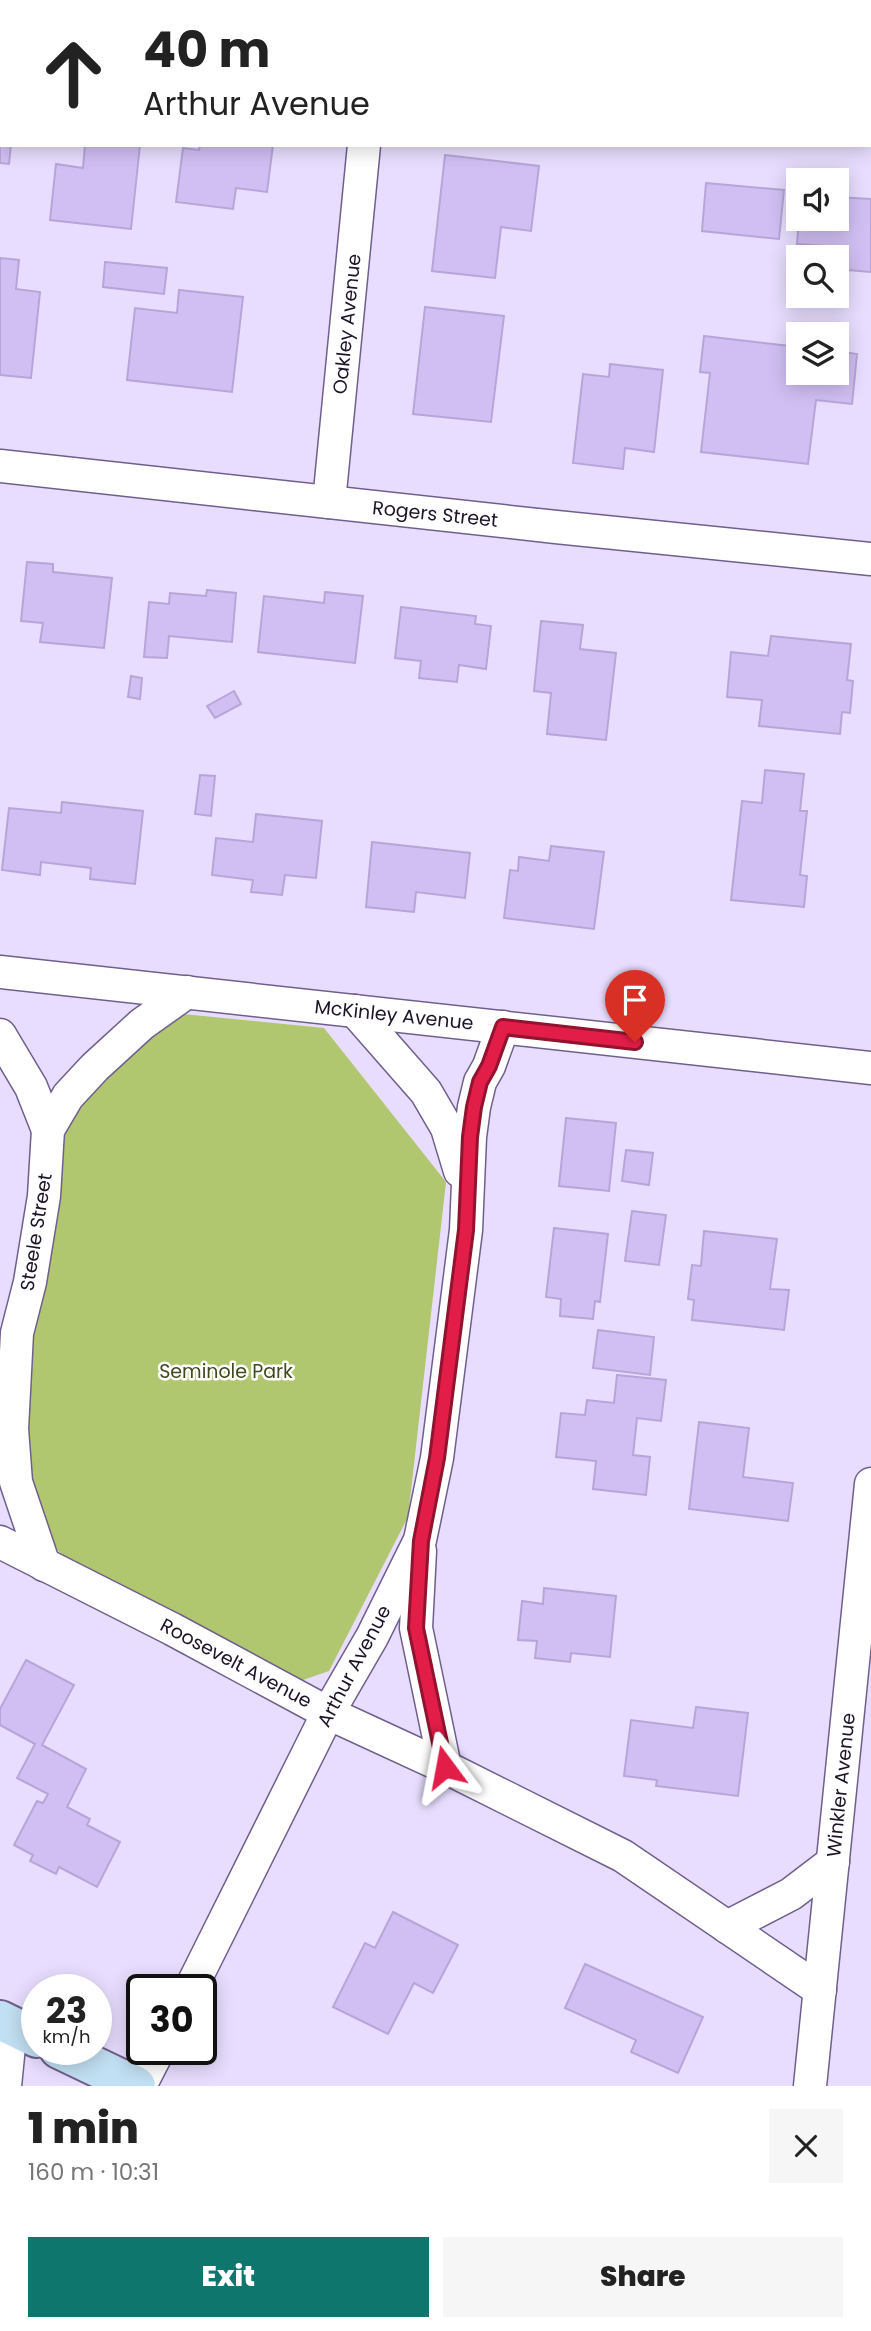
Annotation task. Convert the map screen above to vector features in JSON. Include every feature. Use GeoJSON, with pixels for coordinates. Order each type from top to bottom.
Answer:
{"type":"FeatureCollection","features":[{"type":"Feature","properties":{"kind":"main road"},"geometry":{"type":"LineString","coordinates":[[93,2065],[138,2086]]}},
{"type":"Feature","properties":{"kind":"street","name":"Oakley Avenue"},"geometry":{"type":"LineString","coordinates":[[329,502],[365,147]]}},
{"type":"Feature","properties":{"kind":"street","name":"Rogers Street"},"geometry":{"type":"LineString","coordinates":[[0,466],[871,559]]}},
{"type":"Feature","properties":{"kind":"street","name":"McKinley Avenue"},"geometry":{"type":"LineString","coordinates":[[0,972],[871,1068]]}},
{"type":"Feature","properties":{"kind":"street","name":"Steele Street"},"geometry":{"type":"LineString","coordinates":[[48,1130],[68,1096],[95,1066],[142,1024],[187,992]]}},
{"type":"Feature","properties":{"kind":"street","name":"Arthur Avenue"},"geometry":{"type":"LineString","coordinates":[[355,1011],[426,1092],[447,1128],[468,1197]]}},
{"type":"Feature","properties":{"kind":"street","name":"Arthur Avenue"},"geometry":{"type":"LineString","coordinates":[[198,1974],[328,1713],[372,1637],[421,1541],[437,1458],[466,1230],[474,1107],[480,1082],[489,1066],[503,1027]]}},
{"type":"Feature","properties":{"kind":"street","name":"Steele Street"},"geometry":{"type":"LineString","coordinates":[[0,1035],[31,1087],[48,1130],[44,1196],[30,1282],[8,1341],[16,1482],[44,1565]]}},
{"type":"Feature","properties":{"kind":"street","name":"Winkler Avenue"},"geometry":{"type":"LineString","coordinates":[[810,2086],[871,1484]]}},
{"type":"Feature","properties":{"kind":"street"},"geometry":{"type":"LineString","coordinates":[[421,1541],[416,1628],[445,1767]]}},
{"type":"Feature","properties":{"kind":"street","name":"Roosevelt Avenue"},"geometry":{"type":"LineString","coordinates":[[0,1542],[172,1629],[328,1713],[445,1767],[623,1856],[820,1990]]}},
{"type":"Feature","properties":{"kind":"street"},"geometry":{"type":"LineString","coordinates":[[727,1927],[792,1894],[833,1862]]}},
{"type":"Feature","properties":{"kind":"street"},"geometry":{"type":"LineString","coordinates":[[5,2086],[16,2028]]}},
{"type":"Feature","properties":{"kind":"street"},"geometry":{"type":"LineString","coordinates":[[138,2086],[150,2065]]}},
{"type":"Feature","properties":{"kind":"green space","name":"Seminole Park"},"geometry":{"type":"Polygon","coordinates":[[[183,1014],[324,1028],[446,1182],[408,1517],[329,1671],[303,1680],[65,1557],[48,1542],[21,1461],[29,1350],[60,1138],[112,1063],[183,1014]]]}},
{"type":"Feature","properties":{"kind":"building"},"geometry":{"type":"Polygon","coordinates":[[[0,147],[11,147],[9,164],[0,163],[0,147]]]}},
{"type":"Feature","properties":{"kind":"building"},"geometry":{"type":"Polygon","coordinates":[[[85,147],[140,147],[131,229],[50,220],[56,164],[83,168],[85,147]]]}},
{"type":"Feature","properties":{"kind":"building"},"geometry":{"type":"Polygon","coordinates":[[[200,147],[273,147],[267,192],[236,188],[233,209],[176,202],[183,148],[199,150],[200,147]]]}},
{"type":"Feature","properties":{"kind":"building"},"geometry":{"type":"Polygon","coordinates":[[[445,155],[539,166],[531,231],[501,227],[495,278],[432,271],[445,155]]]}},
{"type":"Feature","properties":{"kind":"building"},"geometry":{"type":"Polygon","coordinates":[[[706,183],[784,190],[779,239],[702,231],[706,183]]]}},
{"type":"Feature","properties":{"kind":"building"},"geometry":{"type":"Polygon","coordinates":[[[849,198],[871,199],[871,272],[849,270],[849,245],[797,244],[798,231],[849,231],[849,198]]]}},
{"type":"Feature","properties":{"kind":"building"},"geometry":{"type":"Polygon","coordinates":[[[0,258],[19,260],[16,289],[40,292],[31,378],[0,375],[0,258]]]}},
{"type":"Feature","properties":{"kind":"building"},"geometry":{"type":"Polygon","coordinates":[[[105,262],[167,268],[164,294],[103,287],[105,262]]]}},
{"type":"Feature","properties":{"kind":"building"},"geometry":{"type":"Polygon","coordinates":[[[179,290],[243,297],[232,392],[127,380],[135,308],[177,313],[179,290]]]}},
{"type":"Feature","properties":{"kind":"building"},"geometry":{"type":"Polygon","coordinates":[[[425,307],[504,316],[491,422],[413,414],[425,307]]]}},
{"type":"Feature","properties":{"kind":"building"},"geometry":{"type":"Polygon","coordinates":[[[704,336],[786,346],[786,385],[849,385],[849,353],[857,354],[852,404],[816,400],[808,464],[701,452],[710,373],[700,372],[704,336]]]}},
{"type":"Feature","properties":{"kind":"building"},"geometry":{"type":"Polygon","coordinates":[[[610,364],[663,370],[654,452],[625,448],[623,469],[573,463],[583,374],[609,377],[610,364]]]}},
{"type":"Feature","properties":{"kind":"building"},"geometry":{"type":"Polygon","coordinates":[[[27,562],[53,564],[53,572],[112,578],[104,648],[40,642],[43,623],[21,621],[27,562]]]}},
{"type":"Feature","properties":{"kind":"building"},"geometry":{"type":"Polygon","coordinates":[[[207,590],[236,593],[232,642],[169,636],[167,658],[144,657],[149,602],[169,604],[170,593],[206,596],[207,590]]]}},
{"type":"Feature","properties":{"kind":"building"},"geometry":{"type":"Polygon","coordinates":[[[325,592],[363,596],[355,663],[258,652],[264,596],[324,603],[325,592]]]}},
{"type":"Feature","properties":{"kind":"building"},"geometry":{"type":"Polygon","coordinates":[[[401,607],[476,616],[475,624],[491,626],[486,669],[459,665],[457,682],[419,678],[421,661],[395,658],[401,607]]]}},
{"type":"Feature","properties":{"kind":"building"},"geometry":{"type":"Polygon","coordinates":[[[541,621],[583,625],[580,649],[616,653],[606,740],[547,734],[551,693],[534,691],[541,621]]]}},
{"type":"Feature","properties":{"kind":"building"},"geometry":{"type":"Polygon","coordinates":[[[771,636],[851,644],[847,680],[853,681],[850,713],[842,712],[840,734],[759,726],[762,700],[727,697],[731,652],[768,656],[771,636]]]}},
{"type":"Feature","properties":{"kind":"building"},"geometry":{"type":"Polygon","coordinates":[[[131,676],[142,678],[140,699],[128,697],[131,676]]]}},
{"type":"Feature","properties":{"kind":"building"},"geometry":{"type":"Polygon","coordinates":[[[234,691],[241,704],[215,718],[207,706],[234,691]]]}},
{"type":"Feature","properties":{"kind":"building"},"geometry":{"type":"Polygon","coordinates":[[[765,770],[804,774],[800,811],[807,811],[800,875],[807,876],[804,907],[731,900],[742,801],[762,803],[765,770]]]}},
{"type":"Feature","properties":{"kind":"building"},"geometry":{"type":"Polygon","coordinates":[[[200,775],[215,776],[211,816],[195,814],[200,775]]]}},
{"type":"Feature","properties":{"kind":"building"},"geometry":{"type":"Polygon","coordinates":[[[62,802],[143,811],[135,884],[90,879],[91,868],[41,862],[40,875],[2,870],[9,808],[61,813],[62,802]]]}},
{"type":"Feature","properties":{"kind":"building"},"geometry":{"type":"Polygon","coordinates":[[[256,814],[322,821],[316,878],[285,875],[282,895],[251,892],[253,880],[212,875],[216,838],[253,842],[256,814]]]}},
{"type":"Feature","properties":{"kind":"building"},"geometry":{"type":"Polygon","coordinates":[[[372,842],[470,853],[465,898],[416,892],[414,912],[366,907],[372,842]]]}},
{"type":"Feature","properties":{"kind":"building"},"geometry":{"type":"Polygon","coordinates":[[[551,846],[604,852],[594,929],[504,918],[510,870],[518,871],[519,857],[549,861],[551,846]]]}},
{"type":"Feature","properties":{"kind":"building"},"geometry":{"type":"Polygon","coordinates":[[[566,1118],[616,1123],[609,1191],[559,1186],[566,1118]]]}},
{"type":"Feature","properties":{"kind":"building"},"geometry":{"type":"Polygon","coordinates":[[[626,1150],[653,1153],[649,1185],[622,1181],[626,1150]]]}},
{"type":"Feature","properties":{"kind":"building"},"geometry":{"type":"Polygon","coordinates":[[[632,1211],[666,1215],[659,1265],[625,1261],[632,1211]]]}},
{"type":"Feature","properties":{"kind":"building"},"geometry":{"type":"Polygon","coordinates":[[[554,1228],[608,1234],[600,1302],[595,1301],[593,1319],[560,1316],[561,1299],[546,1297],[554,1228]]]}},
{"type":"Feature","properties":{"kind":"building"},"geometry":{"type":"Polygon","coordinates":[[[704,1231],[777,1239],[770,1289],[789,1290],[784,1330],[692,1320],[694,1300],[688,1299],[692,1265],[701,1266],[704,1231]]]}},
{"type":"Feature","properties":{"kind":"building"},"geometry":{"type":"Polygon","coordinates":[[[598,1330],[654,1337],[650,1375],[593,1368],[598,1330]]]}},
{"type":"Feature","properties":{"kind":"building"},"geometry":{"type":"Polygon","coordinates":[[[617,1375],[666,1380],[661,1421],[637,1418],[633,1455],[650,1457],[646,1495],[593,1489],[596,1461],[556,1457],[561,1413],[585,1415],[587,1400],[614,1403],[617,1375]]]}},
{"type":"Feature","properties":{"kind":"building"},"geometry":{"type":"Polygon","coordinates":[[[699,1422],[749,1428],[743,1477],[793,1483],[788,1521],[689,1509],[699,1422]]]}},
{"type":"Feature","properties":{"kind":"building"},"geometry":{"type":"Polygon","coordinates":[[[544,1588],[616,1596],[610,1657],[571,1653],[570,1662],[535,1658],[537,1641],[518,1640],[522,1601],[543,1604],[544,1588]]]}},
{"type":"Feature","properties":{"kind":"building"},"geometry":{"type":"Polygon","coordinates":[[[26,1660],[74,1685],[42,1745],[86,1769],[67,1807],[90,1819],[87,1825],[120,1842],[97,1887],[59,1867],[56,1874],[30,1861],[33,1855],[14,1845],[37,1801],[43,1803],[48,1794],[17,1778],[35,1744],[0,1725],[0,1709],[26,1660]]]}},
{"type":"Feature","properties":{"kind":"building"},"geometry":{"type":"Polygon","coordinates":[[[696,1707],[748,1713],[738,1796],[656,1786],[657,1780],[624,1776],[631,1720],[693,1728],[696,1707]]]}},
{"type":"Feature","properties":{"kind":"building"},"geometry":{"type":"Polygon","coordinates":[[[393,1912],[458,1945],[433,1993],[414,1983],[388,2034],[333,2007],[365,1943],[375,1948],[393,1912]]]}},
{"type":"Feature","properties":{"kind":"building"},"geometry":{"type":"Polygon","coordinates":[[[585,1964],[703,2017],[678,2073],[631,2052],[636,2040],[565,2008],[585,1964]]]}},
{"type":"Feature","properties":{"kind":"route"},"geometry":{"type":"LineString","coordinates":[[445,1767],[416,1628],[422,1525],[437,1458],[466,1230],[470,1137],[480,1082],[489,1066],[503,1027],[635,1042]]}}]}
